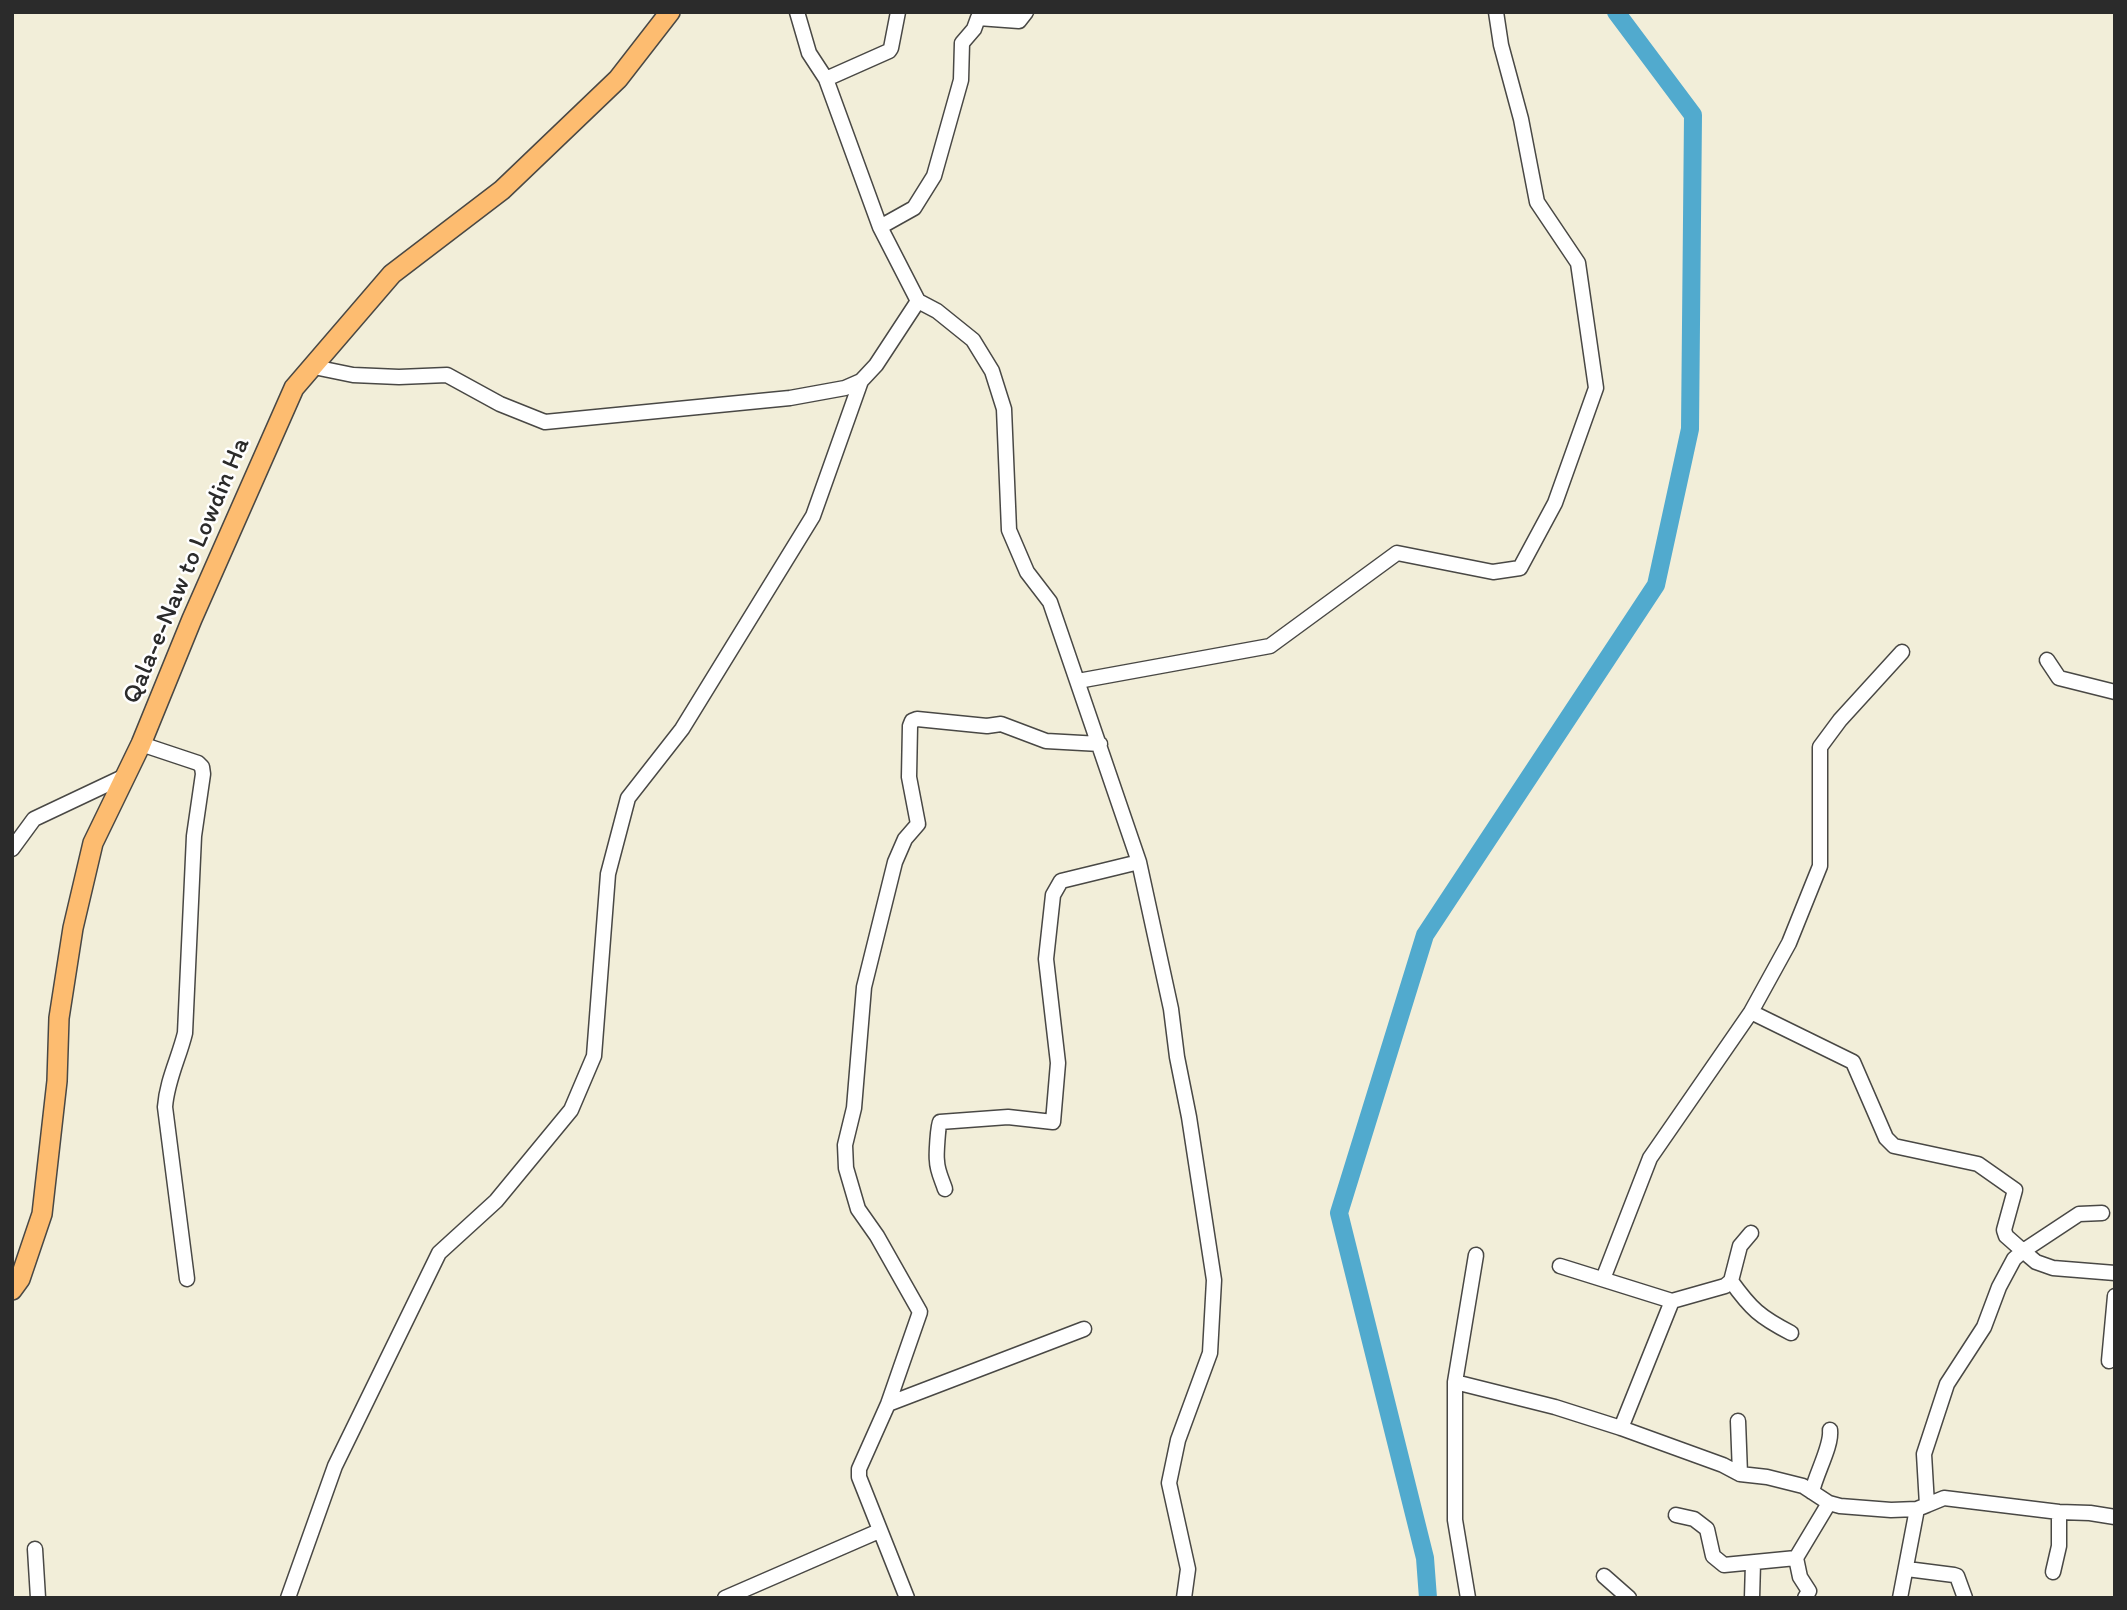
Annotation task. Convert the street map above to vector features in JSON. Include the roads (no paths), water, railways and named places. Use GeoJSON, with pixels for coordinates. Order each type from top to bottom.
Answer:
{"type":"FeatureCollection","features":[{"type":"Feature","properties":{"kind":"main road","name":"Qala-e-Naw to Lowdin Ha"},"geometry":{"type":"LineString","coordinates":[[12,1290],[20,1279],[42,1214],[57,1081],[59,1018],[73,928],[93,842],[141,744],[294,388],[393,274],[502,190],[618,79],[670,12]]}},
{"type":"Feature","properties":{"kind":"street"},"geometry":{"type":"LineString","coordinates":[[797,12],[809,53],[826,79],[880,227],[918,301],[937,311],[973,340],[992,371],[1004,409],[1009,530],[1027,572],[1050,603],[1139,862],[1171,1009],[1214,1280],[1210,1353],[1178,1440],[1169,1483],[1188,1569],[1184,1598]]}},
{"type":"Feature","properties":{"kind":"street"},"geometry":{"type":"LineString","coordinates":[[826,79],[889,51],[898,12]]}},
{"type":"Feature","properties":{"kind":"street"},"geometry":{"type":"LineString","coordinates":[[880,227],[914,208],[934,176],[961,80],[962,44],[974,29],[978,18],[1018,21],[1026,12]]}},
{"type":"Feature","properties":{"kind":"street"},"geometry":{"type":"LineString","coordinates":[[1078,681],[1269,646],[1397,553],[1493,572],[1520,568],[1555,503],[1595,388],[1578,263],[1537,202],[1496,12]]}},
{"type":"Feature","properties":{"kind":"street"},"geometry":{"type":"LineString","coordinates":[[314,367],[353,375],[447,375],[500,404],[545,422],[790,398],[845,388],[861,381],[876,365],[918,301]]}},
{"type":"Feature","properties":{"kind":"street"},"geometry":{"type":"LineString","coordinates":[[288,1598],[335,1466],[439,1253],[496,1200],[571,1110],[594,1056],[608,874],[628,798],[682,729],[813,516],[861,381]]}},
{"type":"Feature","properties":{"kind":"street"},"geometry":{"type":"LineString","coordinates":[[1603,1279],[1650,1158],[1751,1012],[1789,943],[1820,866],[1820,747],[1840,720],[1902,652]]}},
{"type":"Feature","properties":{"kind":"street"},"geometry":{"type":"LineString","coordinates":[[2047,660],[2059,678],[2115,692]]}},
{"type":"Feature","properties":{"kind":"street"},"geometry":{"type":"LineString","coordinates":[[907,1598],[879,1531],[859,1476],[859,1469],[888,1404],[920,1312],[858,1209],[846,1168],[845,1145],[854,1108],[864,987],[895,862],[905,839],[918,824],[909,777],[910,726],[912,721],[917,719],[986,726],[1000,724],[1046,741],[1100,744]]}},
{"type":"Feature","properties":{"kind":"street"},"geometry":{"type":"LineString","coordinates":[[141,744],[198,763],[203,774],[194,836],[185,1033],[180,1054],[166,1088],[165,1107],[187,1279]]}},
{"type":"Feature","properties":{"kind":"street"},"geometry":{"type":"LineString","coordinates":[[12,849],[34,819],[125,776]]}},
{"type":"Feature","properties":{"kind":"street"},"geometry":{"type":"LineString","coordinates":[[945,1189],[937,1162],[937,1126],[940,1122],[1008,1117],[1054,1122],[1058,1063],[1046,959],[1053,895],[1061,881],[1139,862]]}},
{"type":"Feature","properties":{"kind":"street"},"geometry":{"type":"LineString","coordinates":[[1751,1012],[1853,1062],[1885,1138],[1894,1146],[1978,1164],[2015,1190],[2004,1230],[2007,1236],[2036,1262],[2053,1268],[2115,1273]]}},
{"type":"Feature","properties":{"kind":"street"},"geometry":{"type":"LineString","coordinates":[[1900,1598],[1922,1507],[1924,1454],[1947,1384],[1984,1327],[1998,1287],[2014,1259],[2079,1214],[2102,1213]]}},
{"type":"Feature","properties":{"kind":"street"},"geometry":{"type":"LineString","coordinates":[[1560,1266],[1672,1301],[1725,1286],[1731,1281],[1740,1246],[1751,1233]]}},
{"type":"Feature","properties":{"kind":"street"},"geometry":{"type":"LineString","coordinates":[[1468,1598],[1455,1520],[1455,1382],[1476,1255]]}},
{"type":"Feature","properties":{"kind":"street"},"geometry":{"type":"LineString","coordinates":[[1731,1281],[1750,1307],[1763,1318],[1791,1333]]}},
{"type":"Feature","properties":{"kind":"street"},"geometry":{"type":"LineString","coordinates":[[2109,1362],[2115,1296]]}},
{"type":"Feature","properties":{"kind":"street"},"geometry":{"type":"LineString","coordinates":[[1621,1428],[1672,1301]]}},
{"type":"Feature","properties":{"kind":"street"},"geometry":{"type":"LineString","coordinates":[[888,1404],[1084,1329]]}},
{"type":"Feature","properties":{"kind":"street"},"geometry":{"type":"LineString","coordinates":[[1455,1382],[1555,1407],[1621,1428],[1723,1465],[1740,1474],[1786,1481],[1840,1506],[1922,1507],[1944,1498],[2115,1517]]}},
{"type":"Feature","properties":{"kind":"street"},"geometry":{"type":"LineString","coordinates":[[1738,1422],[1740,1474]]}},
{"type":"Feature","properties":{"kind":"street"},"geometry":{"type":"LineString","coordinates":[[1811,1492],[1815,1474],[1829,1446],[1830,1430]]}},
{"type":"Feature","properties":{"kind":"street"},"geometry":{"type":"LineString","coordinates":[[1805,1598],[1809,1591],[1800,1577],[1796,1558],[1829,1503]]}},
{"type":"Feature","properties":{"kind":"street"},"geometry":{"type":"LineString","coordinates":[[2053,1572],[2059,1546],[2060,1512]]}},
{"type":"Feature","properties":{"kind":"street"},"geometry":{"type":"LineString","coordinates":[[1676,1515],[1694,1519],[1707,1529],[1713,1556],[1724,1565],[1796,1558]]}},
{"type":"Feature","properties":{"kind":"street"},"geometry":{"type":"LineString","coordinates":[[726,1598],[879,1531]]}},
{"type":"Feature","properties":{"kind":"street"},"geometry":{"type":"LineString","coordinates":[[35,1549],[38,1598]]}},
{"type":"Feature","properties":{"kind":"street"},"geometry":{"type":"LineString","coordinates":[[1752,1598],[1753,1563]]}},
{"type":"Feature","properties":{"kind":"street"},"geometry":{"type":"LineString","coordinates":[[1906,1569],[1954,1574],[1965,1598]]}},
{"type":"Feature","properties":{"kind":"street"},"geometry":{"type":"LineString","coordinates":[[1604,1576],[1629,1598]]}},
{"type":"Feature","properties":{"kind":"waterway"},"geometry":{"type":"LineString","coordinates":[[1428,1598],[1425,1558],[1339,1213],[1425,935],[1656,585],[1690,429],[1693,115],[1616,12]]}}]}
